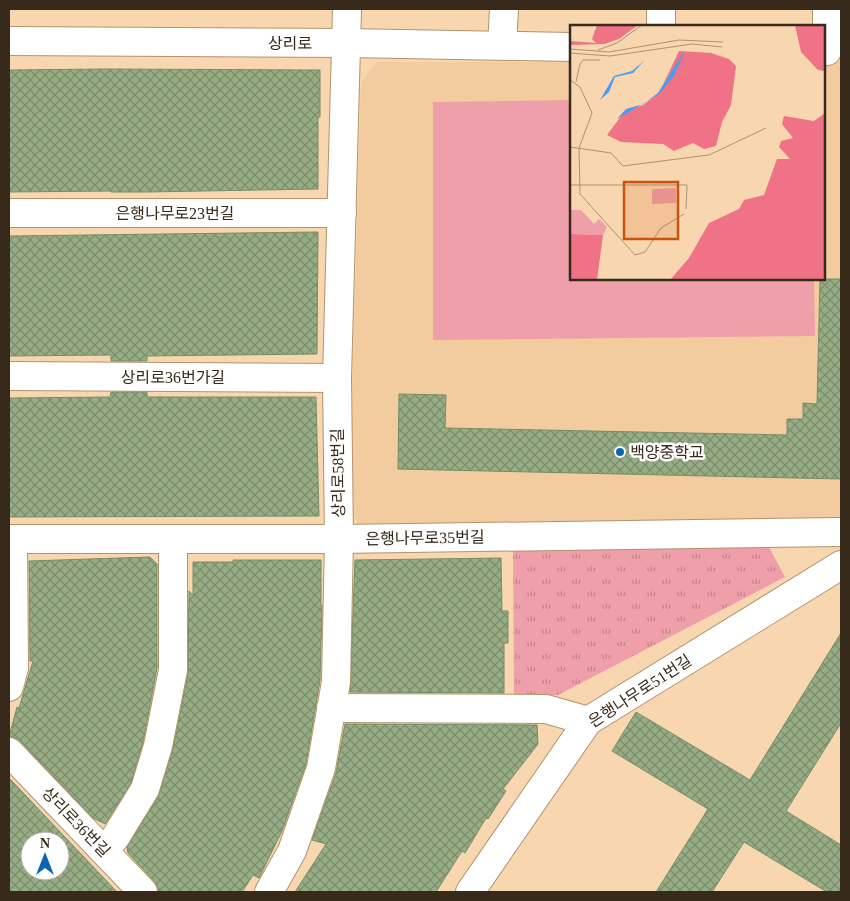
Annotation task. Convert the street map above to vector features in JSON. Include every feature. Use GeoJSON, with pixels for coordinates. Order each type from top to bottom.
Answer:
{"type":"FeatureCollection","features":[{"type":"Feature","properties":{"kind":"street","name":"상리로58번길"},"geometry":{"type":"LineString","coordinates":[[269,892],[292,851],[321,768],[336,682],[339,540],[337,378],[348,43],[347,9]]}},
{"type":"Feature","properties":{"kind":"street"},"geometry":{"type":"LineString","coordinates":[[502,46],[504,9]]}},
{"type":"Feature","properties":{"kind":"street"},"geometry":{"type":"LineString","coordinates":[[662,9],[662,25]]}},
{"type":"Feature","properties":{"kind":"street"},"geometry":{"type":"LineString","coordinates":[[827,9],[831,51]]}},
{"type":"Feature","properties":{"kind":"street","name":"상리로"},"geometry":{"type":"LineString","coordinates":[[9,41],[348,43],[570,47]]}},
{"type":"Feature","properties":{"kind":"street","name":"은행나무로23번길"},"geometry":{"type":"LineString","coordinates":[[9,213],[342,213]]}},
{"type":"Feature","properties":{"kind":"street","name":"상리로36번가길"},"geometry":{"type":"LineString","coordinates":[[9,376],[337,378]]}},
{"type":"Feature","properties":{"kind":"street","name":"은행나무로35번길"},"geometry":{"type":"LineString","coordinates":[[11,540],[339,540],[841,532]]}},
{"type":"Feature","properties":{"kind":"street"},"geometry":{"type":"LineString","coordinates":[[9,687],[14,668],[11,540]]}},
{"type":"Feature","properties":{"kind":"street"},"geometry":{"type":"LineString","coordinates":[[104,850],[115,838],[145,789],[158,746],[174,670],[174,540]]}},
{"type":"Feature","properties":{"kind":"street","name":"은행나무로51번길"},"geometry":{"type":"LineString","coordinates":[[470,892],[588,721],[841,565]]}},
{"type":"Feature","properties":{"kind":"street"},"geometry":{"type":"LineString","coordinates":[[331,708],[546,709],[588,721]]}},
{"type":"Feature","properties":{"kind":"street","name":"상리로36번길"},"geometry":{"type":"LineString","coordinates":[[9,752],[143,892]]}},
{"type":"Feature","properties":{"kind":"shaded area"},"geometry":{"type":"Polygon","coordinates":[[[377,62],[570,62],[570,280],[825,280],[825,62],[841,62],[841,519],[359,527],[349,502],[361,82],[377,62]]]}},
{"type":"Feature","properties":{"kind":"green space"},"geometry":{"type":"Polygon","coordinates":[[[570,100],[570,280],[814,280],[815,336],[433,340],[433,102],[570,100]]]}},
{"type":"Feature","properties":{"kind":"green space"},"geometry":{"type":"Polygon","coordinates":[[[769,547],[785,577],[558,695],[514,696],[513,549],[769,547]]]}},
{"type":"Feature","properties":{"kind":"building"},"geometry":{"type":"Polygon","coordinates":[[[9,70],[320,70],[318,189],[9,192],[9,70]]]}},
{"type":"Feature","properties":{"kind":"building"},"geometry":{"type":"Polygon","coordinates":[[[318,232],[317,354],[147,356],[147,361],[111,361],[111,355],[9,356],[9,236],[318,232]]]}},
{"type":"Feature","properties":{"kind":"building","name":"백양중학교"},"geometry":{"type":"Polygon","coordinates":[[[841,279],[841,479],[398,469],[399,394],[446,395],[445,428],[787,435],[787,419],[803,419],[803,403],[817,404],[820,280],[841,279]]]}},
{"type":"Feature","properties":{"kind":"building"},"geometry":{"type":"Polygon","coordinates":[[[111,392],[147,392],[147,397],[316,397],[319,516],[9,517],[9,398],[110,397],[111,392]]]}},
{"type":"Feature","properties":{"kind":"building"},"geometry":{"type":"Polygon","coordinates":[[[150,557],[157,564],[157,668],[143,742],[131,783],[105,824],[93,818],[20,741],[14,737],[9,737],[33,661],[30,661],[29,561],[150,557]]]}},
{"type":"Feature","properties":{"kind":"building"},"geometry":{"type":"Polygon","coordinates":[[[501,558],[502,611],[508,611],[508,643],[504,643],[504,693],[350,692],[355,560],[501,558]]]}},
{"type":"Feature","properties":{"kind":"building"},"geometry":{"type":"Polygon","coordinates":[[[233,560],[321,560],[320,680],[306,764],[282,831],[259,878],[253,875],[242,892],[158,892],[154,881],[128,853],[127,847],[158,797],[173,749],[188,673],[189,591],[193,595],[193,562],[233,562],[233,560]]]}},
{"type":"Feature","properties":{"kind":"building"},"geometry":{"type":"Polygon","coordinates":[[[841,633],[841,723],[786,811],[841,845],[841,892],[827,892],[744,842],[712,892],[656,892],[708,809],[612,751],[636,712],[750,780],[841,633]]]}},
{"type":"Feature","properties":{"kind":"building"},"geometry":{"type":"Polygon","coordinates":[[[345,724],[537,725],[538,744],[503,789],[506,791],[488,819],[486,818],[465,853],[462,851],[436,892],[295,892],[326,844],[312,840],[336,773],[345,724]]]}},
{"type":"Feature","properties":{"kind":"building"},"geometry":{"type":"Polygon","coordinates":[[[9,778],[59,831],[20,831],[20,881],[70,881],[70,842],[117,892],[9,892],[9,778]]]}},
{"type":"Feature","properties":{"kind":"place","name":"백양중학교"},"geometry":{"type":"Point","coordinates":[620,452]}}]}
